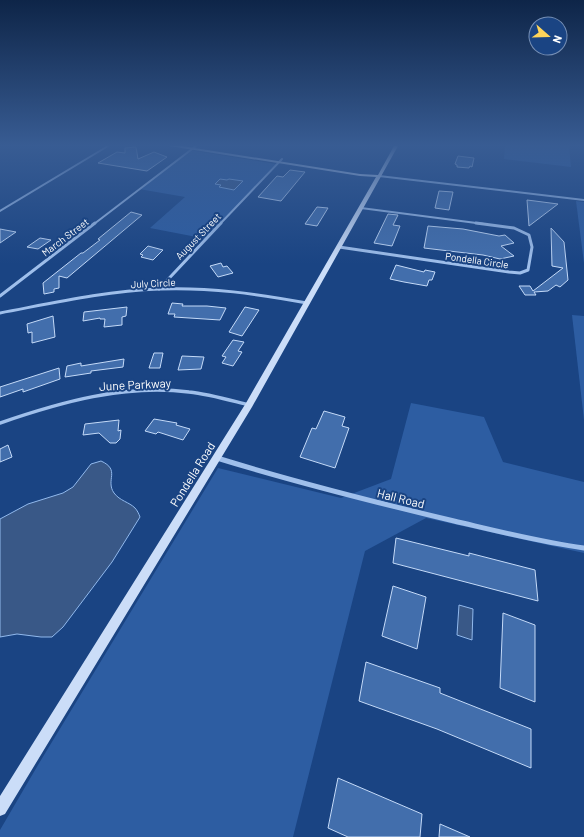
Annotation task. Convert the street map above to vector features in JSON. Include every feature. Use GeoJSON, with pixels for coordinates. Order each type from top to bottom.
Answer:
{"type":"FeatureCollection","features":[{"type":"Feature","properties":{"kind":"main road","name":"Pondella Road"},"geometry":{"type":"LineString","coordinates":[[0,809],[249,405],[374,185]]}},
{"type":"Feature","properties":{"kind":"street"},"geometry":{"type":"LineString","coordinates":[[0,211],[43,185]]}},
{"type":"Feature","properties":{"kind":"street","name":"March Street"},"geometry":{"type":"LineString","coordinates":[[0,296],[147,185]]}},
{"type":"Feature","properties":{"kind":"street","name":"August Street"},"geometry":{"type":"LineString","coordinates":[[159,289],[257,185]]}},
{"type":"Feature","properties":{"kind":"street"},"geometry":{"type":"LineString","coordinates":[[456,185],[584,200]]}},
{"type":"Feature","properties":{"kind":"street","name":"Pondella Circle"},"geometry":{"type":"LineString","coordinates":[[339,247],[509,272],[520,273],[528,270],[530,265],[531,239],[528,234],[522,230],[361,208]]}},
{"type":"Feature","properties":{"kind":"street","name":"July Circle"},"geometry":{"type":"LineString","coordinates":[[0,314],[63,301],[159,289],[244,292],[307,303]]}},
{"type":"Feature","properties":{"kind":"street","name":"June Parkway"},"geometry":{"type":"LineString","coordinates":[[0,423],[51,406],[88,397],[122,392],[189,392],[249,405]]}},
{"type":"Feature","properties":{"kind":"street","name":"Hall Road"},"geometry":{"type":"LineString","coordinates":[[216,458],[280,477],[382,504],[551,543],[584,548]]}},
{"type":"Feature","properties":{"kind":"shaded area"},"geometry":{"type":"Polygon","coordinates":[[[144,185],[257,185],[207,239],[150,228],[185,197],[139,189],[144,185]]]}},
{"type":"Feature","properties":{"kind":"shaded area"},"geometry":{"type":"Polygon","coordinates":[[[221,185],[239,185],[234,190],[219,187],[221,185]]]}},
{"type":"Feature","properties":{"kind":"shaded area"},"geometry":{"type":"Polygon","coordinates":[[[576,201],[584,202],[584,263],[576,201]]]}},
{"type":"Feature","properties":{"kind":"shaded area"},"geometry":{"type":"Polygon","coordinates":[[[572,315],[584,316],[584,420],[572,315]]]}},
{"type":"Feature","properties":{"kind":"shaded area"},"geometry":{"type":"Polygon","coordinates":[[[411,403],[484,417],[503,462],[584,482],[584,553],[426,518],[365,551],[293,837],[0,837],[0,830],[38,765],[218,468],[341,498],[391,479],[411,403]]]}},
{"type":"Feature","properties":{"kind":"shaded area"},"geometry":{"type":"Polygon","coordinates":[[[101,461],[107,464],[112,472],[111,484],[114,493],[135,508],[140,517],[112,562],[63,627],[52,637],[17,634],[0,637],[0,519],[28,504],[63,493],[73,487],[91,464],[101,461]]]}},
{"type":"Feature","properties":{"kind":"shaded area"},"geometry":{"type":"Polygon","coordinates":[[[459,605],[473,609],[472,640],[457,635],[459,605]]]}},
{"type":"Feature","properties":{"kind":"building"},"geometry":{"type":"Polygon","coordinates":[[[269,185],[294,185],[281,201],[258,197],[269,185]]]}},
{"type":"Feature","properties":{"kind":"building"},"geometry":{"type":"Polygon","coordinates":[[[439,191],[453,192],[449,210],[435,208],[439,191]]]}},
{"type":"Feature","properties":{"kind":"building"},"geometry":{"type":"Polygon","coordinates":[[[527,200],[535,201],[558,204],[529,226],[527,200]]]}},
{"type":"Feature","properties":{"kind":"building"},"geometry":{"type":"Polygon","coordinates":[[[317,207],[328,208],[317,226],[305,224],[317,207]]]}},
{"type":"Feature","properties":{"kind":"building"},"geometry":{"type":"Polygon","coordinates":[[[131,212],[142,215],[67,278],[59,276],[59,288],[54,289],[54,292],[44,294],[43,283],[100,240],[98,239],[131,212]]]}},
{"type":"Feature","properties":{"kind":"building"},"geometry":{"type":"Polygon","coordinates":[[[388,214],[398,215],[393,225],[400,226],[392,246],[374,243],[388,214]]]}},
{"type":"Feature","properties":{"kind":"building"},"geometry":{"type":"Polygon","coordinates":[[[428,226],[463,229],[499,236],[505,235],[514,243],[501,246],[514,256],[500,259],[483,255],[424,248],[428,226]]]}},
{"type":"Feature","properties":{"kind":"building"},"geometry":{"type":"Polygon","coordinates":[[[551,228],[564,242],[568,280],[560,287],[556,285],[548,291],[534,292],[536,295],[525,295],[519,286],[530,286],[533,291],[563,268],[552,266],[551,228]]]}},
{"type":"Feature","properties":{"kind":"building"},"geometry":{"type":"Polygon","coordinates":[[[0,229],[16,232],[0,243],[0,229]]]}},
{"type":"Feature","properties":{"kind":"building"},"geometry":{"type":"Polygon","coordinates":[[[40,238],[51,240],[38,249],[27,247],[40,238]]]}},
{"type":"Feature","properties":{"kind":"building"},"geometry":{"type":"Polygon","coordinates":[[[148,246],[163,250],[153,260],[141,257],[143,255],[140,254],[148,246]]]}},
{"type":"Feature","properties":{"kind":"building"},"geometry":{"type":"Polygon","coordinates":[[[221,263],[223,267],[227,266],[233,273],[218,277],[210,266],[221,263]]]}},
{"type":"Feature","properties":{"kind":"building"},"geometry":{"type":"Polygon","coordinates":[[[396,265],[424,272],[425,270],[435,272],[432,280],[429,280],[427,286],[404,282],[390,279],[396,265]]]}},
{"type":"Feature","properties":{"kind":"building"},"geometry":{"type":"Polygon","coordinates":[[[172,303],[183,304],[182,306],[226,308],[220,320],[174,317],[175,314],[168,314],[172,303]]]}},
{"type":"Feature","properties":{"kind":"building"},"geometry":{"type":"Polygon","coordinates":[[[127,307],[126,316],[122,317],[122,325],[104,327],[105,319],[100,318],[83,321],[84,312],[127,307]]]}},
{"type":"Feature","properties":{"kind":"building"},"geometry":{"type":"Polygon","coordinates":[[[245,307],[259,310],[242,336],[229,332],[245,307]]]}},
{"type":"Feature","properties":{"kind":"building"},"geometry":{"type":"Polygon","coordinates":[[[53,316],[55,337],[32,343],[32,332],[28,333],[27,324],[53,316]]]}},
{"type":"Feature","properties":{"kind":"building"},"geometry":{"type":"Polygon","coordinates":[[[233,340],[244,342],[238,351],[242,352],[233,366],[222,363],[226,357],[222,356],[233,340]]]}},
{"type":"Feature","properties":{"kind":"building"},"geometry":{"type":"Polygon","coordinates":[[[154,353],[163,353],[160,368],[149,368],[154,353]]]}},
{"type":"Feature","properties":{"kind":"building"},"geometry":{"type":"Polygon","coordinates":[[[182,356],[204,357],[201,369],[178,370],[182,356]]]}},
{"type":"Feature","properties":{"kind":"building"},"geometry":{"type":"Polygon","coordinates":[[[124,359],[123,367],[91,371],[91,373],[65,377],[67,366],[81,363],[81,366],[124,359]]]}},
{"type":"Feature","properties":{"kind":"building"},"geometry":{"type":"Polygon","coordinates":[[[59,368],[60,379],[23,392],[23,389],[0,397],[0,387],[59,368]]]}},
{"type":"Feature","properties":{"kind":"building"},"geometry":{"type":"Polygon","coordinates":[[[324,411],[345,417],[342,426],[349,428],[335,468],[300,457],[312,428],[316,429],[324,411]]]}},
{"type":"Feature","properties":{"kind":"building"},"geometry":{"type":"Polygon","coordinates":[[[154,419],[177,423],[176,425],[190,429],[183,440],[158,432],[156,434],[145,431],[154,419]]]}},
{"type":"Feature","properties":{"kind":"building"},"geometry":{"type":"Polygon","coordinates":[[[119,420],[118,431],[121,430],[120,439],[116,443],[110,443],[99,433],[83,435],[85,424],[119,420]]]}},
{"type":"Feature","properties":{"kind":"building"},"geometry":{"type":"Polygon","coordinates":[[[8,445],[12,457],[0,462],[0,449],[8,445]]]}},
{"type":"Feature","properties":{"kind":"building"},"geometry":{"type":"Polygon","coordinates":[[[396,538],[469,556],[469,553],[535,570],[538,601],[393,563],[396,538]]]}},
{"type":"Feature","properties":{"kind":"building"},"geometry":{"type":"Polygon","coordinates":[[[393,586],[426,597],[417,649],[382,636],[393,586]]]}},
{"type":"Feature","properties":{"kind":"building"},"geometry":{"type":"Polygon","coordinates":[[[503,613],[535,625],[535,702],[500,688],[503,613]]]}},
{"type":"Feature","properties":{"kind":"building"},"geometry":{"type":"Polygon","coordinates":[[[366,662],[440,688],[440,693],[531,729],[531,768],[437,729],[359,701],[366,662]]]}},
{"type":"Feature","properties":{"kind":"building"},"geometry":{"type":"Polygon","coordinates":[[[338,778],[422,814],[420,837],[348,837],[328,828],[338,778]]]}},
{"type":"Feature","properties":{"kind":"building"},"geometry":{"type":"Polygon","coordinates":[[[440,824],[470,837],[439,837],[440,824]]]}}]}
